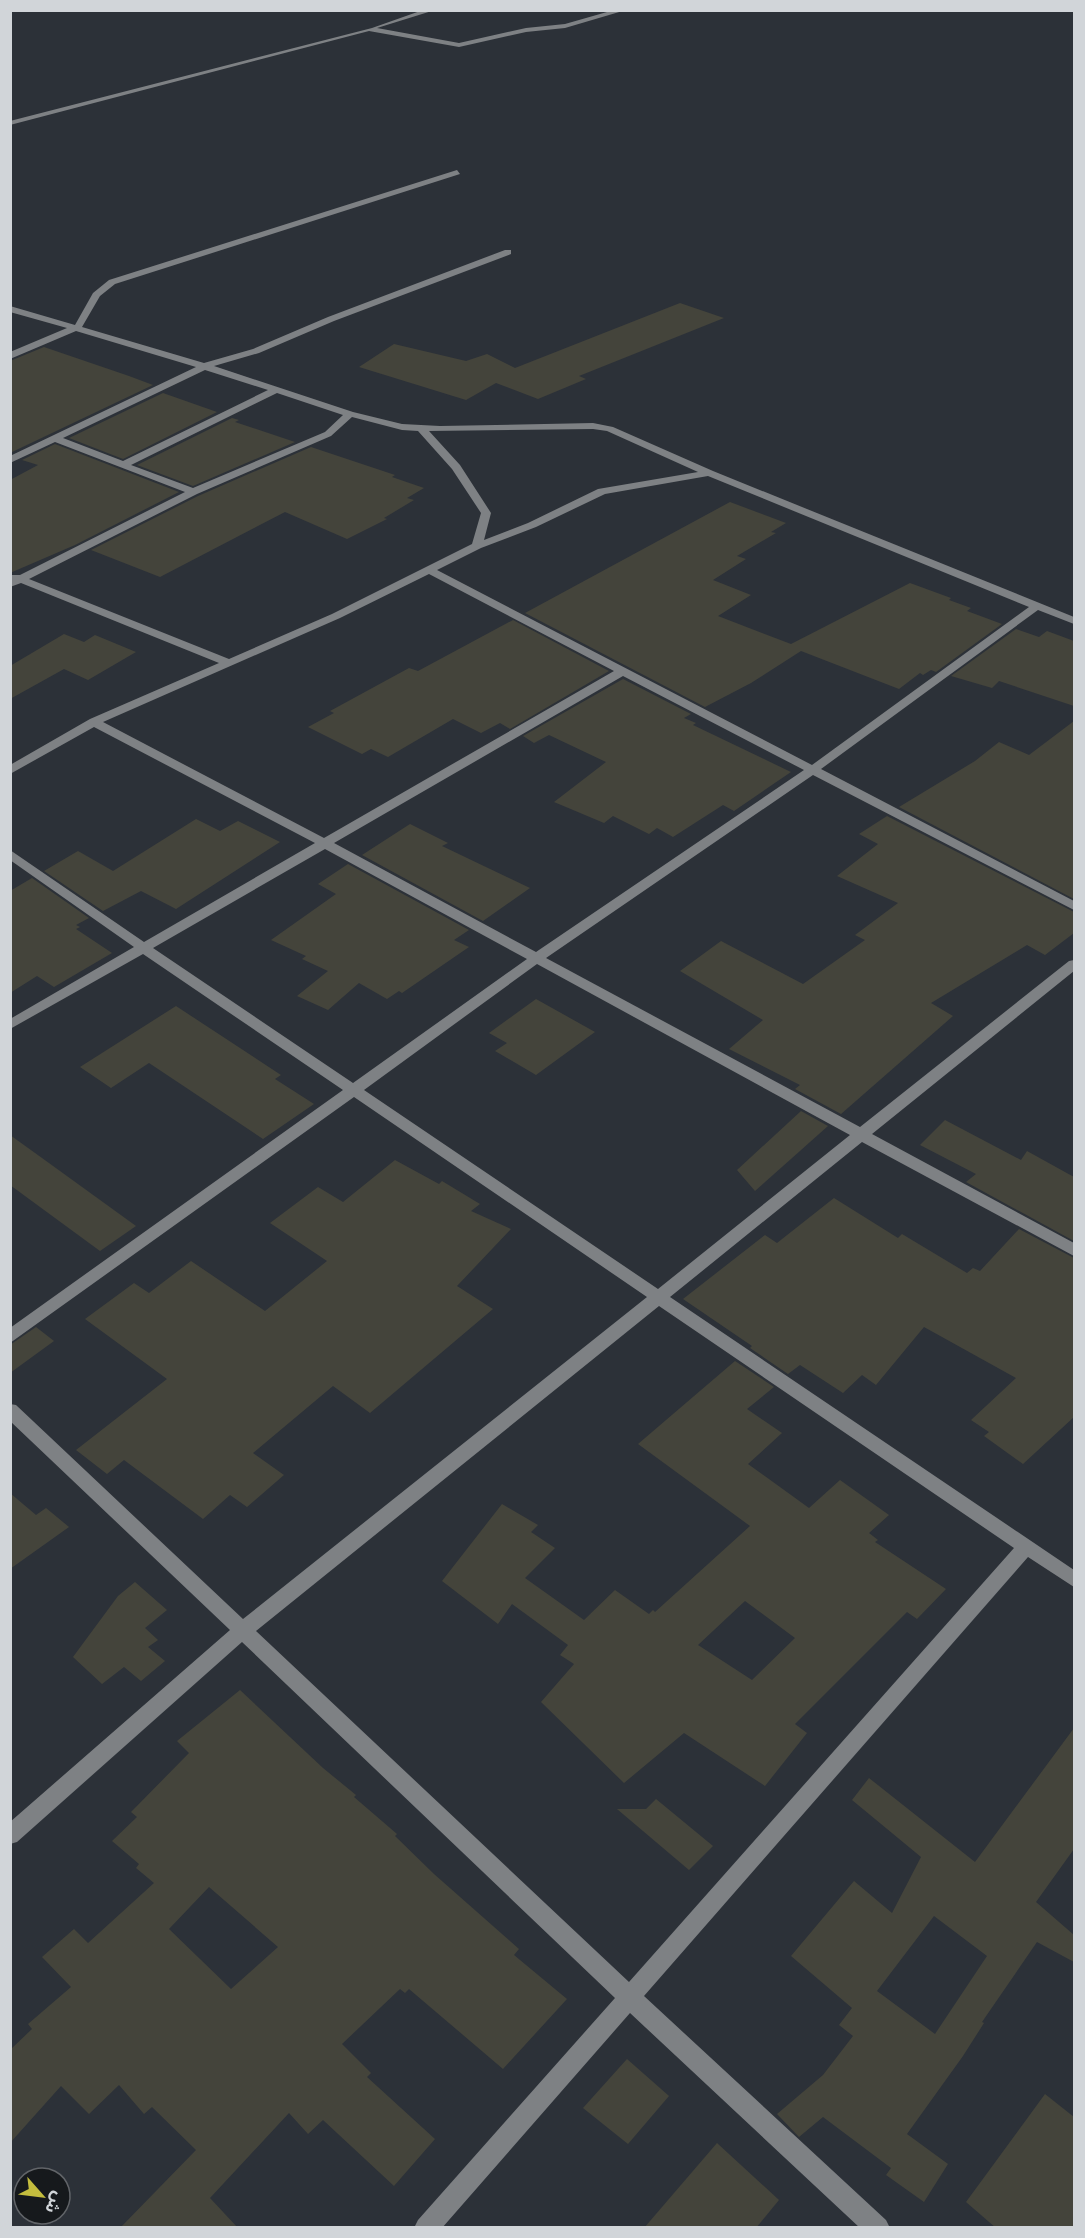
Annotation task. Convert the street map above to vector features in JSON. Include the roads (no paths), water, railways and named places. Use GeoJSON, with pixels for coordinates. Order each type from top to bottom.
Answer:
{"type":"FeatureCollection","features":[{"type":"Feature","properties":{"kind":"street"},"geometry":{"type":"LineString","coordinates":[[10,123],[369,29],[432,10]]}},
{"type":"Feature","properties":{"kind":"street"},"geometry":{"type":"LineString","coordinates":[[369,29],[459,45],[526,30],[565,26],[623,10]]}},
{"type":"Feature","properties":{"kind":"street"},"geometry":{"type":"LineString","coordinates":[[10,356],[78,327],[100,290],[120,279],[457,172]]}},
{"type":"Feature","properties":{"kind":"street"},"geometry":{"type":"LineString","coordinates":[[10,460],[205,366],[256,351],[331,319],[508,252]]}},
{"type":"Feature","properties":{"kind":"street"},"geometry":{"type":"LineString","coordinates":[[10,309],[78,327],[205,366],[350,414],[402,427],[593,426],[629,437],[1074,621]]}},
{"type":"Feature","properties":{"kind":"street"},"geometry":{"type":"LineString","coordinates":[[123,465],[278,390]]}},
{"type":"Feature","properties":{"kind":"street"},"geometry":{"type":"LineString","coordinates":[[10,584],[16,577],[193,492],[328,434],[350,414]]}},
{"type":"Feature","properties":{"kind":"street"},"geometry":{"type":"LineString","coordinates":[[420,428],[456,467],[486,513],[477,546]]}},
{"type":"Feature","properties":{"kind":"street"},"geometry":{"type":"LineString","coordinates":[[56,439],[193,492]]}},
{"type":"Feature","properties":{"kind":"street"},"geometry":{"type":"LineString","coordinates":[[10,770],[94,722],[336,616],[428,569],[477,546],[532,525],[602,491],[709,472]]}},
{"type":"Feature","properties":{"kind":"street"},"geometry":{"type":"LineString","coordinates":[[428,569],[1074,906]]}},
{"type":"Feature","properties":{"kind":"street"},"geometry":{"type":"LineString","coordinates":[[16,577],[230,663]]}},
{"type":"Feature","properties":{"kind":"street"},"geometry":{"type":"LineString","coordinates":[[10,1337],[537,958],[814,769],[1038,606]]}},
{"type":"Feature","properties":{"kind":"street"},"geometry":{"type":"LineString","coordinates":[[10,1025],[624,670]]}},
{"type":"Feature","properties":{"kind":"street"},"geometry":{"type":"LineString","coordinates":[[94,722],[326,844],[1074,1250]]}},
{"type":"Feature","properties":{"kind":"street"},"geometry":{"type":"LineString","coordinates":[[10,854],[144,948],[662,1297],[1074,1579]]}},
{"type":"Feature","properties":{"kind":"street"},"geometry":{"type":"LineString","coordinates":[[10,1835],[243,1630],[662,1297],[1074,964]]}},
{"type":"Feature","properties":{"kind":"street"},"geometry":{"type":"LineString","coordinates":[[10,1410],[629,1997],[878,2228]]}},
{"type":"Feature","properties":{"kind":"street"},"geometry":{"type":"LineString","coordinates":[[426,2228],[1026,1547]]}}]}
